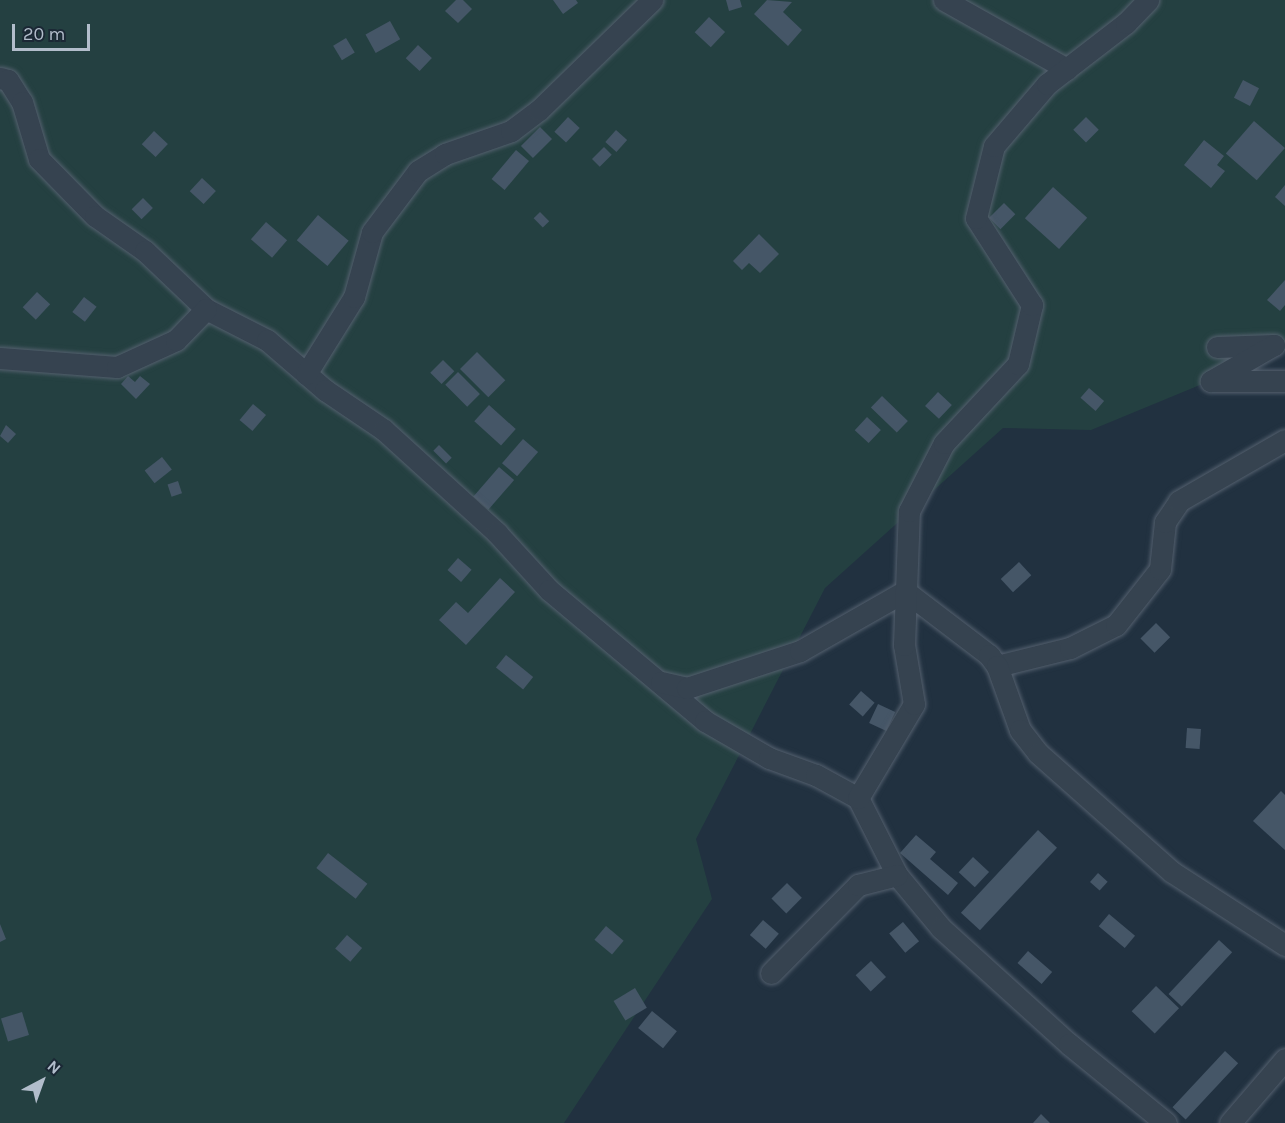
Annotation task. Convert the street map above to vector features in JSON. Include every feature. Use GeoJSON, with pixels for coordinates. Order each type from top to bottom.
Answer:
{"type":"FeatureCollection","features":[{"type":"Feature","properties":{"kind":"street"},"geometry":{"type":"LineString","coordinates":[[306,374],[354,297],[372,232],[418,171],[445,154],[511,131],[539,110],[652,0]]}},
{"type":"Feature","properties":{"kind":"street"},"geometry":{"type":"LineString","coordinates":[[944,0],[1067,69]]}},
{"type":"Feature","properties":{"kind":"street"},"geometry":{"type":"LineString","coordinates":[[858,798],[914,704],[904,645],[909,511],[944,443],[1018,364],[1032,304],[976,218],[994,146],[1047,84],[1149,0]]}},
{"type":"Feature","properties":{"kind":"street"},"geometry":{"type":"LineString","coordinates":[[0,78],[8,80],[22,102],[39,159],[95,216],[145,251],[206,309],[267,340],[306,374],[384,430],[497,533],[549,590],[661,682],[705,722],[770,758],[816,775],[858,798],[897,875],[941,928],[1070,1044],[1166,1123]]}},
{"type":"Feature","properties":{"kind":"street"},"geometry":{"type":"LineString","coordinates":[[0,358],[117,367],[176,340],[206,309]]}},
{"type":"Feature","properties":{"kind":"street"},"geometry":{"type":"LineString","coordinates":[[1217,347],[1274,345],[1211,381],[1285,381]]}},
{"type":"Feature","properties":{"kind":"street"},"geometry":{"type":"LineString","coordinates":[[998,666],[1070,648],[1116,625],[1160,569],[1165,522],[1179,501],[1285,440]]}},
{"type":"Feature","properties":{"kind":"street"},"geometry":{"type":"LineString","coordinates":[[661,682],[687,688],[800,651],[905,591]]}},
{"type":"Feature","properties":{"kind":"street"},"geometry":{"type":"LineString","coordinates":[[905,591],[998,666],[1020,730],[1038,753],[1172,872],[1285,945]]}},
{"type":"Feature","properties":{"kind":"street"},"geometry":{"type":"LineString","coordinates":[[771,973],[858,885],[897,875]]}},
{"type":"Feature","properties":{"kind":"street"},"geometry":{"type":"LineString","coordinates":[[941,928],[1176,1123]]}},
{"type":"Feature","properties":{"kind":"street"},"geometry":{"type":"LineString","coordinates":[[1230,1123],[1285,1059]]}},
{"type":"Feature","properties":{"kind":"green space"},"geometry":{"type":"Polygon","coordinates":[[[0,0],[1285,0],[1285,350],[1091,430],[1003,428],[825,588],[696,839],[712,899],[564,1123],[0,1123],[0,0]]]}},
{"type":"Feature","properties":{"kind":"building"},"geometry":{"type":"Polygon","coordinates":[[[456,0],[463,0],[472,9],[458,23],[445,11],[456,0]]]}},
{"type":"Feature","properties":{"kind":"building"},"geometry":{"type":"Polygon","coordinates":[[[553,0],[576,0],[578,3],[563,14],[553,0]]]}},
{"type":"Feature","properties":{"kind":"building"},"geometry":{"type":"Polygon","coordinates":[[[726,0],[740,0],[742,7],[729,11],[726,0]]]}},
{"type":"Feature","properties":{"kind":"building"},"geometry":{"type":"Polygon","coordinates":[[[767,0],[792,2],[783,12],[802,30],[788,46],[754,14],[767,0]]]}},
{"type":"Feature","properties":{"kind":"building"},"geometry":{"type":"Polygon","coordinates":[[[709,17],[725,32],[711,47],[695,32],[709,17]]]}},
{"type":"Feature","properties":{"kind":"building"},"geometry":{"type":"Polygon","coordinates":[[[390,21],[400,39],[376,53],[366,35],[390,21]]]}},
{"type":"Feature","properties":{"kind":"building"},"geometry":{"type":"Polygon","coordinates":[[[346,38],[355,53],[342,60],[333,46],[346,38]]]}},
{"type":"Feature","properties":{"kind":"building"},"geometry":{"type":"Polygon","coordinates":[[[418,45],[432,58],[420,71],[406,58],[418,45]]]}},
{"type":"Feature","properties":{"kind":"building"},"geometry":{"type":"Polygon","coordinates":[[[1243,80],[1259,88],[1250,106],[1234,98],[1243,80]]]}},
{"type":"Feature","properties":{"kind":"building"},"geometry":{"type":"Polygon","coordinates":[[[568,117],[580,128],[566,143],[554,132],[568,117]]]}},
{"type":"Feature","properties":{"kind":"building"},"geometry":{"type":"Polygon","coordinates":[[[1086,117],[1099,130],[1086,142],[1073,130],[1086,117]]]}},
{"type":"Feature","properties":{"kind":"building"},"geometry":{"type":"Polygon","coordinates":[[[1254,121],[1285,148],[1257,180],[1226,153],[1254,121]]]}},
{"type":"Feature","properties":{"kind":"building"},"geometry":{"type":"Polygon","coordinates":[[[540,127],[552,139],[533,158],[521,146],[540,127]]]}},
{"type":"Feature","properties":{"kind":"building"},"geometry":{"type":"Polygon","coordinates":[[[616,130],[627,140],[616,152],[605,142],[616,130]]]}},
{"type":"Feature","properties":{"kind":"building"},"geometry":{"type":"Polygon","coordinates":[[[154,131],[168,144],[156,157],[142,144],[154,131]]]}},
{"type":"Feature","properties":{"kind":"building"},"geometry":{"type":"Polygon","coordinates":[[[1204,140],[1224,156],[1217,165],[1225,171],[1211,188],[1184,165],[1204,140]]]}},
{"type":"Feature","properties":{"kind":"building"},"geometry":{"type":"Polygon","coordinates":[[[604,147],[612,155],[600,167],[592,159],[604,147]]]}},
{"type":"Feature","properties":{"kind":"building"},"geometry":{"type":"Polygon","coordinates":[[[516,150],[529,161],[505,190],[492,179],[516,150]]]}},
{"type":"Feature","properties":{"kind":"building"},"geometry":{"type":"Polygon","coordinates":[[[202,178],[216,191],[204,204],[190,191],[202,178]]]}},
{"type":"Feature","properties":{"kind":"building"},"geometry":{"type":"Polygon","coordinates":[[[1285,185],[1285,206],[1275,197],[1285,185]]]}},
{"type":"Feature","properties":{"kind":"building"},"geometry":{"type":"Polygon","coordinates":[[[1053,187],[1087,218],[1059,249],[1025,218],[1053,187]]]}},
{"type":"Feature","properties":{"kind":"building"},"geometry":{"type":"Polygon","coordinates":[[[143,198],[153,208],[142,219],[132,209],[143,198]]]}},
{"type":"Feature","properties":{"kind":"building"},"geometry":{"type":"Polygon","coordinates":[[[1004,203],[1015,214],[1000,229],[989,218],[1004,203]]]}},
{"type":"Feature","properties":{"kind":"building"},"geometry":{"type":"Polygon","coordinates":[[[540,212],[549,221],[543,228],[534,218],[540,212]]]}},
{"type":"Feature","properties":{"kind":"building"},"geometry":{"type":"Polygon","coordinates":[[[318,215],[349,241],[327,266],[297,240],[318,215]]]}},
{"type":"Feature","properties":{"kind":"building"},"geometry":{"type":"Polygon","coordinates":[[[266,222],[287,240],[272,258],[251,239],[266,222]]]}},
{"type":"Feature","properties":{"kind":"building"},"geometry":{"type":"Polygon","coordinates":[[[759,234],[779,254],[760,273],[749,263],[742,270],[733,261],[759,234]]]}},
{"type":"Feature","properties":{"kind":"building"},"geometry":{"type":"Polygon","coordinates":[[[1285,280],[1285,305],[1280,311],[1267,300],[1285,280]]]}},
{"type":"Feature","properties":{"kind":"building"},"geometry":{"type":"Polygon","coordinates":[[[37,292],[50,304],[36,320],[23,307],[37,292]]]}},
{"type":"Feature","properties":{"kind":"building"},"geometry":{"type":"Polygon","coordinates":[[[84,297],[97,307],[85,322],[72,312],[84,297]]]}},
{"type":"Feature","properties":{"kind":"building"},"geometry":{"type":"Polygon","coordinates":[[[477,352],[505,380],[488,397],[460,369],[477,352]]]}},
{"type":"Feature","properties":{"kind":"building"},"geometry":{"type":"Polygon","coordinates":[[[443,360],[454,371],[442,384],[430,373],[443,360]]]}},
{"type":"Feature","properties":{"kind":"building"},"geometry":{"type":"Polygon","coordinates":[[[458,372],[480,394],[467,407],[445,385],[458,372]]]}},
{"type":"Feature","properties":{"kind":"building"},"geometry":{"type":"Polygon","coordinates":[[[128,376],[135,382],[140,376],[150,384],[136,399],[121,384],[128,376]]]}},
{"type":"Feature","properties":{"kind":"building"},"geometry":{"type":"Polygon","coordinates":[[[1089,388],[1104,401],[1096,411],[1080,398],[1089,388]]]}},
{"type":"Feature","properties":{"kind":"building"},"geometry":{"type":"Polygon","coordinates":[[[938,392],[952,405],[939,419],[925,406],[938,392]]]}},
{"type":"Feature","properties":{"kind":"building"},"geometry":{"type":"Polygon","coordinates":[[[882,396],[908,421],[897,433],[871,408],[882,396]]]}},
{"type":"Feature","properties":{"kind":"building"},"geometry":{"type":"Polygon","coordinates":[[[253,404],[266,415],[253,431],[240,420],[253,404]]]}},
{"type":"Feature","properties":{"kind":"building"},"geometry":{"type":"Polygon","coordinates":[[[489,405],[516,429],[501,445],[474,421],[489,405]]]}},
{"type":"Feature","properties":{"kind":"building"},"geometry":{"type":"Polygon","coordinates":[[[867,417],[881,430],[869,443],[855,430],[867,417]]]}},
{"type":"Feature","properties":{"kind":"building"},"geometry":{"type":"Polygon","coordinates":[[[6,425],[16,434],[8,443],[0,436],[6,425]]]}},
{"type":"Feature","properties":{"kind":"building"},"geometry":{"type":"Polygon","coordinates":[[[523,439],[538,452],[517,476],[502,463],[523,439]]]}},
{"type":"Feature","properties":{"kind":"building"},"geometry":{"type":"Polygon","coordinates":[[[439,445],[452,458],[446,463],[433,451],[439,445]]]}},
{"type":"Feature","properties":{"kind":"building"},"geometry":{"type":"Polygon","coordinates":[[[162,457],[172,470],[155,483],[145,471],[162,457]]]}},
{"type":"Feature","properties":{"kind":"building"},"geometry":{"type":"Polygon","coordinates":[[[499,467],[514,480],[489,510],[473,496],[499,467]]]}},
{"type":"Feature","properties":{"kind":"building"},"geometry":{"type":"Polygon","coordinates":[[[178,481],[182,493],[172,497],[168,484],[178,481]]]}},
{"type":"Feature","properties":{"kind":"building"},"geometry":{"type":"Polygon","coordinates":[[[458,558],[472,570],[461,582],[448,570],[458,558]]]}},
{"type":"Feature","properties":{"kind":"building"},"geometry":{"type":"Polygon","coordinates":[[[1019,562],[1031,575],[1013,592],[1001,579],[1019,562]]]}},
{"type":"Feature","properties":{"kind":"building"},"geometry":{"type":"Polygon","coordinates":[[[500,578],[515,592],[466,645],[439,620],[456,602],[468,613],[500,578]]]}},
{"type":"Feature","properties":{"kind":"building"},"geometry":{"type":"Polygon","coordinates":[[[1156,623],[1170,637],[1155,653],[1140,639],[1156,623]]]}},
{"type":"Feature","properties":{"kind":"building"},"geometry":{"type":"Polygon","coordinates":[[[506,655],[533,677],[523,689],[496,667],[506,655]]]}},
{"type":"Feature","properties":{"kind":"building"},"geometry":{"type":"Polygon","coordinates":[[[861,691],[875,703],[863,716],[849,705],[861,691]]]}},
{"type":"Feature","properties":{"kind":"building"},"geometry":{"type":"Polygon","coordinates":[[[878,704],[895,712],[886,731],[869,723],[878,704]]]}},
{"type":"Feature","properties":{"kind":"building"},"geometry":{"type":"Polygon","coordinates":[[[1187,728],[1201,729],[1200,749],[1186,748],[1187,728]]]}},
{"type":"Feature","properties":{"kind":"building"},"geometry":{"type":"Polygon","coordinates":[[[1281,791],[1285,795],[1285,850],[1253,821],[1281,791]]]}},
{"type":"Feature","properties":{"kind":"building"},"geometry":{"type":"Polygon","coordinates":[[[1038,830],[1057,848],[980,930],[961,913],[1038,830]]]}},
{"type":"Feature","properties":{"kind":"building"},"geometry":{"type":"Polygon","coordinates":[[[916,835],[936,852],[930,859],[958,883],[948,895],[900,853],[916,835]]]}},
{"type":"Feature","properties":{"kind":"building"},"geometry":{"type":"Polygon","coordinates":[[[328,853],[367,884],[356,899],[316,868],[328,853]]]}},
{"type":"Feature","properties":{"kind":"building"},"geometry":{"type":"Polygon","coordinates":[[[973,857],[989,872],[975,887],[959,872],[973,857]]]}},
{"type":"Feature","properties":{"kind":"building"},"geometry":{"type":"Polygon","coordinates":[[[1098,873],[1108,882],[1100,891],[1090,882],[1098,873]]]}},
{"type":"Feature","properties":{"kind":"building"},"geometry":{"type":"Polygon","coordinates":[[[787,883],[802,898],[786,913],[771,899],[787,883]]]}},
{"type":"Feature","properties":{"kind":"building"},"geometry":{"type":"Polygon","coordinates":[[[1109,914],[1135,936],[1125,948],[1099,926],[1109,914]]]}},
{"type":"Feature","properties":{"kind":"building"},"geometry":{"type":"Polygon","coordinates":[[[763,920],[779,934],[766,949],[750,935],[763,920]]]}},
{"type":"Feature","properties":{"kind":"building"},"geometry":{"type":"Polygon","coordinates":[[[903,922],[919,941],[905,953],[889,934],[903,922]]]}},
{"type":"Feature","properties":{"kind":"building"},"geometry":{"type":"Polygon","coordinates":[[[0,924],[6,939],[0,942],[0,924]]]}},
{"type":"Feature","properties":{"kind":"building"},"geometry":{"type":"Polygon","coordinates":[[[606,926],[624,941],[612,955],[594,940],[606,926]]]}},
{"type":"Feature","properties":{"kind":"building"},"geometry":{"type":"Polygon","coordinates":[[[347,935],[362,948],[350,962],[335,949],[347,935]]]}},
{"type":"Feature","properties":{"kind":"building"},"geometry":{"type":"Polygon","coordinates":[[[1219,940],[1232,952],[1182,1006],[1169,994],[1219,940]]]}},
{"type":"Feature","properties":{"kind":"building"},"geometry":{"type":"Polygon","coordinates":[[[1028,951],[1052,972],[1042,984],[1018,963],[1028,951]]]}},
{"type":"Feature","properties":{"kind":"building"},"geometry":{"type":"Polygon","coordinates":[[[871,961],[886,977],[871,991],[856,975],[871,961]]]}},
{"type":"Feature","properties":{"kind":"building"},"geometry":{"type":"Polygon","coordinates":[[[1156,986],[1179,1008],[1155,1033],[1132,1011],[1156,986]]]}},
{"type":"Feature","properties":{"kind":"building"},"geometry":{"type":"Polygon","coordinates":[[[635,988],[647,1008],[625,1021],[614,1001],[635,988]]]}},
{"type":"Feature","properties":{"kind":"building"},"geometry":{"type":"Polygon","coordinates":[[[652,1011],[677,1031],[663,1048],[638,1028],[652,1011]]]}},
{"type":"Feature","properties":{"kind":"building"},"geometry":{"type":"Polygon","coordinates":[[[22,1012],[29,1035],[8,1041],[1,1018],[22,1012]]]}},
{"type":"Feature","properties":{"kind":"building"},"geometry":{"type":"Polygon","coordinates":[[[1225,1051],[1238,1063],[1186,1120],[1172,1107],[1225,1051]]]}},
{"type":"Feature","properties":{"kind":"building"},"geometry":{"type":"Polygon","coordinates":[[[1041,1114],[1050,1123],[1033,1123],[1041,1114]]]}}]}
